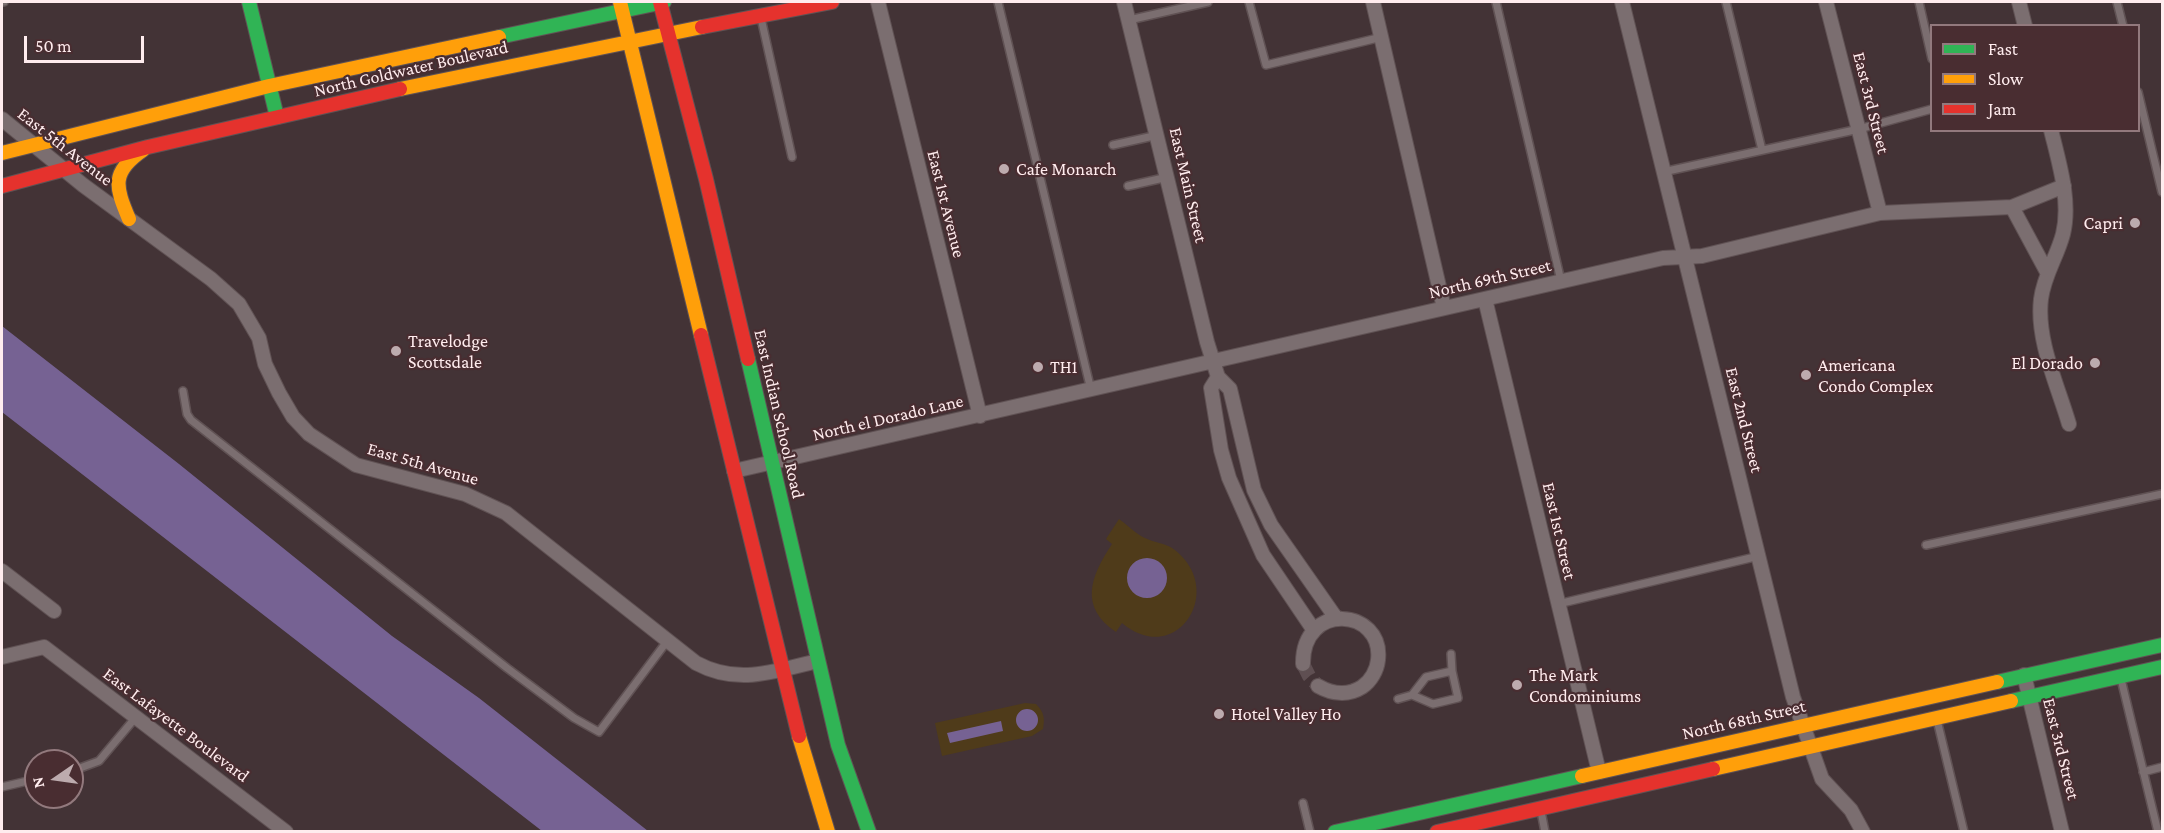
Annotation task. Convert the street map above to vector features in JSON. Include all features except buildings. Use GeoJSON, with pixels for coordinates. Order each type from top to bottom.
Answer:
{"type":"FeatureCollection","features":[{"type":"Feature","properties":{"kind":"main road"},"geometry":{"type":"LineString","coordinates":[[249,2],[277,117]]}},
{"type":"Feature","properties":{"kind":"main road","name":"North Goldwater Boulevard"},"geometry":{"type":"LineString","coordinates":[[2,153],[269,87],[621,5],[662,2]]}},
{"type":"Feature","properties":{"kind":"main road","name":"East Indian School Road"},"geometry":{"type":"LineString","coordinates":[[662,2],[841,759],[870,831]]}},
{"type":"Feature","properties":{"kind":"main road","name":"North Goldwater Boulevard"},"geometry":{"type":"LineString","coordinates":[[2,186],[148,147],[469,73],[832,2]]}},
{"type":"Feature","properties":{"kind":"main road"},"geometry":{"type":"LineString","coordinates":[[621,5],[782,669],[814,795],[828,831]]}},
{"type":"Feature","properties":{"kind":"main road"},"geometry":{"type":"LineString","coordinates":[[129,219],[119,195],[119,173],[126,161],[148,147]]}},
{"type":"Feature","properties":{"kind":"main road","name":"North 68th Street"},"geometry":{"type":"LineString","coordinates":[[1335,831],[2163,645]]}},
{"type":"Feature","properties":{"kind":"main road"},"geometry":{"type":"LineString","coordinates":[[1439,831],[2163,667]]}},
{"type":"Feature","properties":{"kind":"street","name":"East 1st Avenue"},"geometry":{"type":"LineString","coordinates":[[878,2],[980,416]]}},
{"type":"Feature","properties":{"kind":"street","name":"East Main Street"},"geometry":{"type":"LineString","coordinates":[[1124,2],[1213,361],[1218,376],[1230,389],[1254,490],[1271,525],[1336,618]]}},
{"type":"Feature","properties":{"kind":"street"},"geometry":{"type":"LineString","coordinates":[[1373,2],[1444,308]]}},
{"type":"Feature","properties":{"kind":"street","name":"East 2nd Street"},"geometry":{"type":"LineString","coordinates":[[1622,2],[1683,256],[1802,725],[1822,779],[1851,810],[1863,831]]}},
{"type":"Feature","properties":{"kind":"street","name":"East 3rd Street"},"geometry":{"type":"LineString","coordinates":[[1827,2],[1880,213]]}},
{"type":"Feature","properties":{"kind":"street"},"geometry":{"type":"LineString","coordinates":[[2019,2],[2024,24]]}},
{"type":"Feature","properties":{"kind":"street","name":"East 5th Avenue"},"geometry":{"type":"LineString","coordinates":[[2,119],[62,169],[211,279],[240,304],[259,338],[266,364],[279,393],[293,417],[309,434],[356,465],[465,494],[483,500],[506,513],[712,672],[750,677],[818,661]]}},
{"type":"Feature","properties":{"kind":"street"},"geometry":{"type":"LineString","coordinates":[[2050,132],[2064,186],[2063,233],[2047,272],[2041,301],[2044,340],[2069,424]]}},
{"type":"Feature","properties":{"kind":"street","name":"North 69th Street"},"geometry":{"type":"LineString","coordinates":[[980,416],[1663,258],[1702,256],[1880,213],[2012,207],[2064,186]]}},
{"type":"Feature","properties":{"kind":"street"},"geometry":{"type":"LineString","coordinates":[[2012,207],[2047,272]]}},
{"type":"Feature","properties":{"kind":"street","name":"East 1st Street"},"geometry":{"type":"LineString","coordinates":[[1485,299],[1599,772]]}},
{"type":"Feature","properties":{"kind":"street","name":"East Main Street"},"geometry":{"type":"LineString","coordinates":[[1218,376],[1210,388],[1221,450],[1229,478],[1263,555],[1314,629]]}},
{"type":"Feature","properties":{"kind":"street","name":"North el Dorado Lane"},"geometry":{"type":"LineString","coordinates":[[734,471],[980,416]]}},
{"type":"Feature","properties":{"kind":"street"},"geometry":{"type":"LineString","coordinates":[[2,570],[54,611]]}},
{"type":"Feature","properties":{"kind":"street"},"geometry":{"type":"LineString","coordinates":[[1304,664],[1303,652],[1314,629],[1324,622],[1336,618],[1360,623],[1370,631],[1377,648],[1377,666],[1363,686],[1352,692],[1340,694],[1318,686]]}},
{"type":"Feature","properties":{"kind":"street","name":"East Lafayette Boulevard"},"geometry":{"type":"LineString","coordinates":[[2,657],[45,647],[279,830]]}},
{"type":"Feature","properties":{"kind":"street","name":"East 3rd Street"},"geometry":{"type":"LineString","coordinates":[[2024,675],[2062,831]]}},
{"type":"Feature","properties":{"kind":"street"},"geometry":{"type":"LineString","coordinates":[[1434,809],[1439,831]]}},
{"type":"Feature","properties":{"kind":"lane"},"geometry":{"type":"LineString","coordinates":[[999,2],[1091,390]]}},
{"type":"Feature","properties":{"kind":"lane"},"geometry":{"type":"LineString","coordinates":[[1129,20],[1208,2]]}},
{"type":"Feature","properties":{"kind":"lane"},"geometry":{"type":"LineString","coordinates":[[1249,2],[1266,65],[1382,37]]}},
{"type":"Feature","properties":{"kind":"lane"},"geometry":{"type":"LineString","coordinates":[[1496,2],[1561,281]]}},
{"type":"Feature","properties":{"kind":"lane"},"geometry":{"type":"LineString","coordinates":[[1726,2],[1762,150]]}},
{"type":"Feature","properties":{"kind":"lane"},"geometry":{"type":"LineString","coordinates":[[1919,2],[1930,50]]}},
{"type":"Feature","properties":{"kind":"lane"},"geometry":{"type":"LineString","coordinates":[[2117,2],[2122,24]]}},
{"type":"Feature","properties":{"kind":"lane"},"geometry":{"type":"LineString","coordinates":[[760,16],[792,158]]}},
{"type":"Feature","properties":{"kind":"lane"},"geometry":{"type":"LineString","coordinates":[[2140,96],[2163,192]]}},
{"type":"Feature","properties":{"kind":"lane"},"geometry":{"type":"LineString","coordinates":[[1663,172],[1859,129],[1930,110]]}},
{"type":"Feature","properties":{"kind":"lane"},"geometry":{"type":"LineString","coordinates":[[1113,145],[1158,135]]}},
{"type":"Feature","properties":{"kind":"lane"},"geometry":{"type":"LineString","coordinates":[[1128,186],[1168,177]]}},
{"type":"Feature","properties":{"kind":"lane"},"geometry":{"type":"LineString","coordinates":[[183,391],[187,414],[191,420],[507,668],[574,718],[599,732],[668,640]]}},
{"type":"Feature","properties":{"kind":"lane"},"geometry":{"type":"LineString","coordinates":[[1926,545],[2163,494]]}},
{"type":"Feature","properties":{"kind":"lane"},"geometry":{"type":"LineString","coordinates":[[1558,604],[1758,556]]}},
{"type":"Feature","properties":{"kind":"lane"},"geometry":{"type":"LineString","coordinates":[[1412,695],[1433,704],[1458,698],[1451,654]]}},
{"type":"Feature","properties":{"kind":"lane"},"geometry":{"type":"LineString","coordinates":[[1398,699],[1412,695],[1426,678],[1452,671]]}},
{"type":"Feature","properties":{"kind":"lane"},"geometry":{"type":"LineString","coordinates":[[2120,676],[2158,831]]}},
{"type":"Feature","properties":{"kind":"lane"},"geometry":{"type":"LineString","coordinates":[[84,768],[99,761],[136,717]]}},
{"type":"Feature","properties":{"kind":"lane"},"geometry":{"type":"LineString","coordinates":[[1936,718],[1964,831]]}},
{"type":"Feature","properties":{"kind":"lane"},"geometry":{"type":"LineString","coordinates":[[2143,772],[2163,767]]}},
{"type":"Feature","properties":{"kind":"lane"},"geometry":{"type":"LineString","coordinates":[[2,788],[24,782]]}},
{"type":"Feature","properties":{"kind":"lane"},"geometry":{"type":"LineString","coordinates":[[1304,803],[1310,831]]}},
{"type":"Feature","properties":{"kind":"lane"},"geometry":{"type":"LineString","coordinates":[[1540,808],[1545,831]]}},
{"type":"Feature","properties":{"kind":"shaded area"},"geometry":{"type":"Polygon","coordinates":[[[2,326],[179,464],[392,636],[479,698],[648,831],[542,831],[2,412],[2,326]]]}},
{"type":"Feature","properties":{"kind":"shaded area"},"geometry":{"type":"Polygon","coordinates":[[[1119,519],[1141,536],[1174,549],[1185,560],[1194,576],[1197,593],[1193,609],[1185,623],[1173,633],[1158,637],[1140,634],[1122,623],[1116,632],[1104,622],[1097,612],[1093,602],[1094,580],[1112,544],[1106,539],[1119,519]]]}},
{"type":"Feature","properties":{"kind":"shaded area"},"geometry":{"type":"Polygon","coordinates":[[[1147,558],[1161,564],[1167,578],[1161,592],[1147,598],[1133,592],[1127,578],[1133,564],[1147,558]]]}},
{"type":"Feature","properties":{"kind":"shaded area"},"geometry":{"type":"Polygon","coordinates":[[[1025,703],[1036,704],[1041,710],[1044,718],[1043,729],[1032,736],[942,756],[935,723],[1025,703]]]}},
{"type":"Feature","properties":{"kind":"shaded area"},"geometry":{"type":"Polygon","coordinates":[[[1027,709],[1035,712],[1038,720],[1035,728],[1027,731],[1019,728],[1016,720],[1019,712],[1027,709]]]}},
{"type":"Feature","properties":{"kind":"shaded area"},"geometry":{"type":"Polygon","coordinates":[[[1001,721],[1003,731],[950,743],[947,733],[1001,721]]]}},
{"type":"Feature","properties":{"kind":"tunnel"},"geometry":{"type":"LineString","coordinates":[[1303,664],[1309,676],[1318,686]]}},
{"type":"Feature","properties":{"kind":"traffic: fast"},"geometry":{"type":"LineString","coordinates":[[249,2],[277,117]]}},
{"type":"Feature","properties":{"kind":"traffic: fast"},"geometry":{"type":"LineString","coordinates":[[499,37],[664,2]]}},
{"type":"Feature","properties":{"kind":"traffic: fast"},"geometry":{"type":"LineString","coordinates":[[748,359],[838,745],[869,832]]}},
{"type":"Feature","properties":{"kind":"traffic: fast"},"geometry":{"type":"LineString","coordinates":[[1997,682],[2162,645]]}},
{"type":"Feature","properties":{"kind":"traffic: fast"},"geometry":{"type":"LineString","coordinates":[[2011,701],[2162,667]]}},
{"type":"Feature","properties":{"kind":"traffic: fast"},"geometry":{"type":"LineString","coordinates":[[1335,832],[1582,776]]}},
{"type":"Feature","properties":{"kind":"traffic: slow"},"geometry":{"type":"LineString","coordinates":[[620,2],[701,335]]}},
{"type":"Feature","properties":{"kind":"traffic: slow"},"geometry":{"type":"LineString","coordinates":[[400,89],[702,27]]}},
{"type":"Feature","properties":{"kind":"traffic: slow"},"geometry":{"type":"LineString","coordinates":[[2,153],[269,86],[499,37]]}},
{"type":"Feature","properties":{"kind":"traffic: slow"},"geometry":{"type":"LineString","coordinates":[[129,219],[121,197],[119,180],[125,165],[143,150]]}},
{"type":"Feature","properties":{"kind":"traffic: slow"},"geometry":{"type":"LineString","coordinates":[[1582,776],[1997,682]]}},
{"type":"Feature","properties":{"kind":"traffic: slow"},"geometry":{"type":"LineString","coordinates":[[1713,769],[2011,701]]}},
{"type":"Feature","properties":{"kind":"traffic: slow"},"geometry":{"type":"LineString","coordinates":[[799,736],[828,832]]}},
{"type":"Feature","properties":{"kind":"traffic: jam"},"geometry":{"type":"LineString","coordinates":[[660,2],[706,179],[748,359]]}},
{"type":"Feature","properties":{"kind":"traffic: jam"},"geometry":{"type":"LineString","coordinates":[[702,27],[832,2]]}},
{"type":"Feature","properties":{"kind":"traffic: jam"},"geometry":{"type":"LineString","coordinates":[[2,186],[148,147],[400,89]]}},
{"type":"Feature","properties":{"kind":"traffic: jam"},"geometry":{"type":"LineString","coordinates":[[701,335],[799,736]]}},
{"type":"Feature","properties":{"kind":"traffic: jam"},"geometry":{"type":"LineString","coordinates":[[1437,832],[1713,769]]}},
{"type":"Feature","properties":{"kind":"place","name":"Cafe Monarch"},"geometry":{"type":"Point","coordinates":[1004,169]}},
{"type":"Feature","properties":{"kind":"place","name":"Capri"},"geometry":{"type":"Point","coordinates":[2135,223]}},
{"type":"Feature","properties":{"kind":"place","name":"Travelodge Scottsdale"},"geometry":{"type":"Point","coordinates":[396,351]}},
{"type":"Feature","properties":{"kind":"place","name":"El Dorado"},"geometry":{"type":"Point","coordinates":[2095,363]}},
{"type":"Feature","properties":{"kind":"place","name":"TH1"},"geometry":{"type":"Point","coordinates":[1038,367]}},
{"type":"Feature","properties":{"kind":"place","name":"Americana Condo Complex"},"geometry":{"type":"Point","coordinates":[1806,375]}},
{"type":"Feature","properties":{"kind":"place","name":"The Mark Condominiums"},"geometry":{"type":"Point","coordinates":[1517,685]}},
{"type":"Feature","properties":{"kind":"place","name":"Hotel Valley Ho"},"geometry":{"type":"Point","coordinates":[1219,714]}}]}
